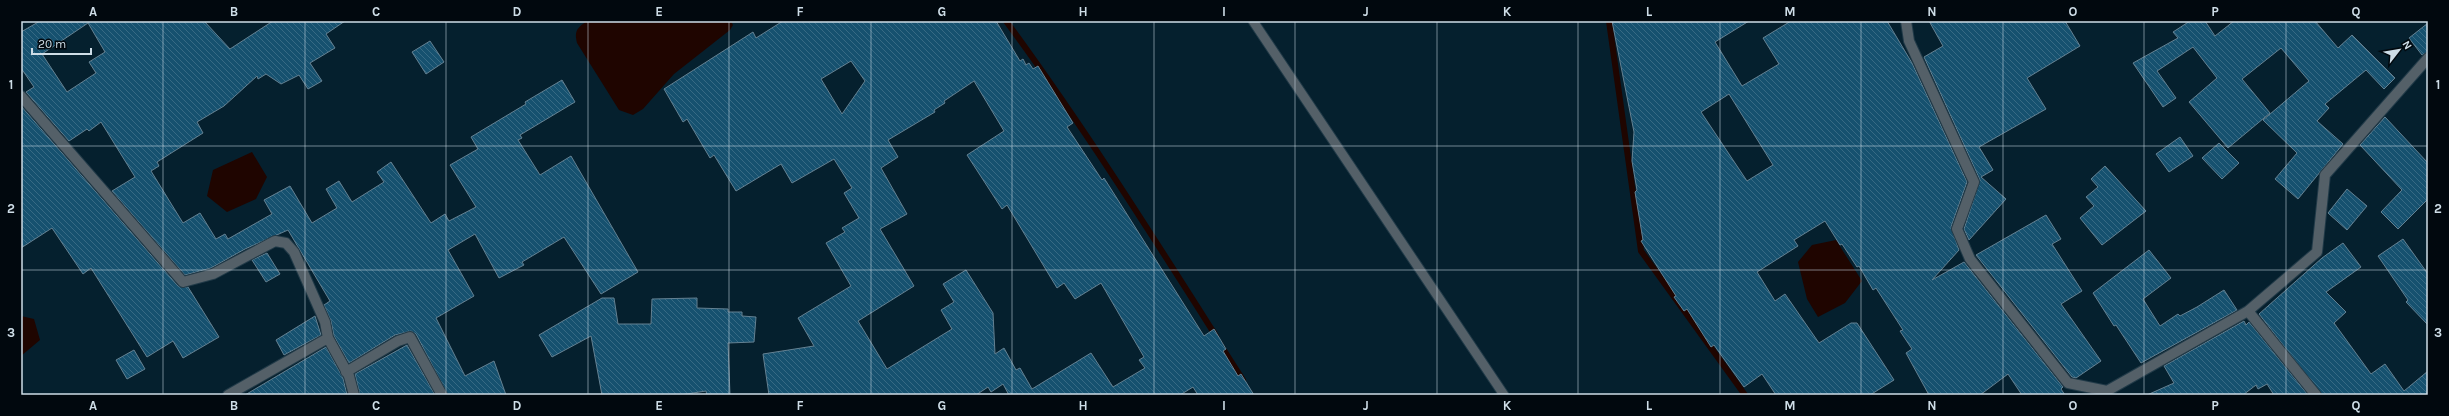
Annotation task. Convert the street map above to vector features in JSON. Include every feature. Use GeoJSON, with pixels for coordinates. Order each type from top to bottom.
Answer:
{"type":"FeatureCollection","features":[{"type":"Feature","properties":{"kind":"street"},"geometry":{"type":"LineString","coordinates":[[1906,21],[1909,41],[1974,182],[1956,229],[1970,259],[2068,383],[2107,391],[2248,311],[2317,252],[2325,174],[2428,58]]}},
{"type":"Feature","properties":{"kind":"street"},"geometry":{"type":"LineString","coordinates":[[21,96],[183,282],[214,274],[275,241],[286,243],[294,252],[325,322],[328,338],[346,372],[354,395]]}},
{"type":"Feature","properties":{"kind":"street"},"geometry":{"type":"LineString","coordinates":[[2248,311],[2316,395]]}},
{"type":"Feature","properties":{"kind":"street"},"geometry":{"type":"LineString","coordinates":[[346,372],[398,341],[410,337],[442,395]]}},
{"type":"Feature","properties":{"kind":"street"},"geometry":{"type":"LineString","coordinates":[[228,395],[328,338]]}},
{"type":"Feature","properties":{"kind":"lane"},"geometry":{"type":"LineString","coordinates":[[1253,21],[1504,395]]}},
{"type":"Feature","properties":{"kind":"shaded area"},"geometry":{"type":"Polygon","coordinates":[[[587,21],[731,21],[733,25],[730,30],[674,74],[643,109],[633,115],[619,110],[577,43],[577,30],[587,21]]]}},
{"type":"Feature","properties":{"kind":"shaded area"},"geometry":{"type":"Polygon","coordinates":[[[252,152],[267,177],[256,199],[227,212],[207,196],[213,170],[252,152]]]}},
{"type":"Feature","properties":{"kind":"shaded area"},"geometry":{"type":"Polygon","coordinates":[[[1836,240],[1862,281],[1845,303],[1818,317],[1807,299],[1798,262],[1812,245],[1836,240]]]}},
{"type":"Feature","properties":{"kind":"shaded area"},"geometry":{"type":"Polygon","coordinates":[[[21,316],[34,319],[40,340],[21,356],[21,316]]]}},
{"type":"Feature","properties":{"kind":"building"},"geometry":{"type":"Polygon","coordinates":[[[40,21],[204,21],[230,49],[273,21],[345,21],[326,34],[335,48],[310,63],[322,81],[308,89],[299,75],[281,84],[266,74],[258,79],[257,76],[224,106],[197,122],[203,133],[157,162],[159,166],[151,171],[183,223],[200,213],[216,239],[225,234],[228,239],[272,214],[264,200],[290,186],[312,223],[337,208],[326,189],[339,181],[352,202],[384,182],[377,172],[391,162],[431,223],[445,214],[449,221],[476,207],[450,165],[478,149],[471,137],[526,104],[525,102],[562,80],[575,102],[520,135],[522,138],[518,140],[540,175],[571,156],[638,272],[601,294],[564,237],[522,262],[524,265],[499,278],[475,234],[448,250],[474,296],[436,318],[465,376],[494,361],[506,395],[448,395],[416,334],[411,331],[395,335],[349,363],[334,336],[331,321],[324,305],[330,301],[288,230],[245,249],[211,268],[185,275],[112,191],[135,177],[101,122],[89,131],[87,129],[69,141],[26,92],[34,87],[21,68],[21,32],[40,21]],[[88,23],[42,54],[67,92],[96,73],[89,62],[105,52],[88,23]]]}},
{"type":"Feature","properties":{"kind":"building"},"geometry":{"type":"Polygon","coordinates":[[[783,21],[996,21],[1020,61],[1023,59],[1026,65],[1029,63],[1033,69],[1038,66],[1073,123],[1067,127],[1102,180],[1104,178],[1204,336],[1214,329],[1226,349],[1223,351],[1238,376],[1241,374],[1254,395],[1198,395],[1193,387],[1180,395],[1009,395],[1003,384],[991,392],[988,387],[976,395],[769,395],[763,354],[814,346],[798,318],[851,286],[826,243],[845,232],[842,228],[859,218],[844,193],[852,188],[834,159],[792,183],[781,164],[736,191],[714,155],[710,158],[687,119],[683,122],[664,89],[753,32],[756,38],[783,21]],[[851,61],[821,79],[842,114],[865,81],[851,61]],[[974,81],[944,101],[945,103],[934,110],[935,112],[888,140],[898,157],[881,168],[907,214],[880,229],[914,286],[858,321],[887,369],[952,329],[941,310],[954,302],[943,284],[966,270],[993,313],[995,354],[1004,348],[1016,370],[1020,368],[1032,389],[1091,353],[1113,387],[1145,368],[1139,360],[1144,357],[1101,283],[1075,299],[1064,283],[1057,288],[1007,205],[1002,209],[967,155],[1004,131],[974,81]]]}},
{"type":"Feature","properties":{"kind":"building"},"geometry":{"type":"Polygon","coordinates":[[[1612,21],[1749,21],[1715,42],[1742,86],[1779,64],[1763,38],[1791,21],[1887,21],[1912,63],[1967,182],[1951,227],[1959,250],[1932,280],[1964,262],[2063,387],[2061,389],[2065,395],[2022,395],[2008,374],[1980,395],[1929,395],[1906,353],[1912,349],[1900,331],[1903,330],[1876,288],[1873,290],[1859,266],[1857,267],[1842,244],[1840,245],[1825,221],[1794,240],[1798,246],[1757,272],[1775,301],[1785,294],[1819,343],[1851,323],[1857,323],[1894,380],[1870,395],[1776,395],[1762,374],[1744,387],[1714,345],[1711,347],[1687,309],[1684,311],[1674,297],[1676,296],[1641,241],[1643,240],[1635,192],[1637,190],[1632,161],[1634,132],[1612,21]],[[1729,94],[1701,112],[1747,181],[1773,165],[1729,94]]]}},
{"type":"Feature","properties":{"kind":"building"},"geometry":{"type":"Polygon","coordinates":[[[1929,21],[2065,21],[2080,46],[2027,78],[2046,109],[1979,147],[1993,170],[1981,177],[2006,199],[1969,240],[1964,229],[1980,180],[1924,57],[1943,46],[1929,21]]]}},
{"type":"Feature","properties":{"kind":"building"},"geometry":{"type":"Polygon","coordinates":[[[2190,21],[2205,21],[2215,36],[2234,21],[2315,21],[2338,48],[2352,35],[2395,78],[2384,89],[2366,70],[2325,104],[2329,108],[2317,121],[2343,144],[2298,199],[2275,179],[2297,153],[2263,120],[2309,81],[2281,48],[2242,79],[2270,113],[2228,148],[2189,102],[2217,78],[2193,47],[2157,71],[2176,98],[2163,107],[2133,63],[2178,38],[2173,32],[2190,21]]]}},
{"type":"Feature","properties":{"kind":"building"},"geometry":{"type":"Polygon","coordinates":[[[2428,23],[2428,52],[2422,55],[2409,38],[2428,23]]]}},
{"type":"Feature","properties":{"kind":"building"},"geometry":{"type":"Polygon","coordinates":[[[430,41],[444,62],[426,74],[412,52],[430,41]]]}},
{"type":"Feature","properties":{"kind":"building"},"geometry":{"type":"Polygon","coordinates":[[[21,106],[178,286],[188,287],[219,337],[183,358],[173,341],[147,357],[91,268],[83,274],[52,228],[21,248],[21,106]]]}},
{"type":"Feature","properties":{"kind":"building"},"geometry":{"type":"Polygon","coordinates":[[[2385,117],[2428,163],[2428,199],[2398,229],[2381,212],[2402,190],[2360,145],[2385,117]]]}},
{"type":"Feature","properties":{"kind":"building"},"geometry":{"type":"Polygon","coordinates":[[[2180,137],[2193,156],[2169,172],[2156,154],[2180,137]]]}},
{"type":"Feature","properties":{"kind":"building"},"geometry":{"type":"Polygon","coordinates":[[[2219,143],[2239,163],[2222,179],[2202,158],[2219,143]]]}},
{"type":"Feature","properties":{"kind":"building"},"geometry":{"type":"Polygon","coordinates":[[[2105,166],[2146,211],[2102,245],[2080,218],[2094,206],[2086,197],[2098,187],[2091,179],[2105,166]]]}},
{"type":"Feature","properties":{"kind":"building"},"geometry":{"type":"Polygon","coordinates":[[[2347,189],[2367,206],[2347,230],[2328,213],[2347,189]]]}},
{"type":"Feature","properties":{"kind":"building"},"geometry":{"type":"Polygon","coordinates":[[[2046,215],[2061,239],[2052,244],[2082,291],[2061,304],[2101,361],[2076,378],[2072,377],[1976,255],[2046,215]]]}},
{"type":"Feature","properties":{"kind":"building"},"geometry":{"type":"Polygon","coordinates":[[[2403,239],[2428,274],[2428,325],[2406,302],[2408,300],[2378,256],[2403,239]]]}},
{"type":"Feature","properties":{"kind":"building"},"geometry":{"type":"Polygon","coordinates":[[[2343,243],[2361,267],[2326,292],[2346,312],[2334,323],[2371,374],[2385,364],[2404,391],[2428,371],[2428,395],[2322,395],[2259,314],[2322,258],[2343,243]]]}},
{"type":"Feature","properties":{"kind":"building"},"geometry":{"type":"Polygon","coordinates":[[[2149,250],[2171,278],[2143,299],[2160,326],[2178,314],[2180,316],[2224,290],[2237,310],[2141,363],[2116,325],[2114,326],[2093,293],[2149,250]]]}},
{"type":"Feature","properties":{"kind":"building"},"geometry":{"type":"Polygon","coordinates":[[[267,253],[280,274],[266,282],[252,260],[267,253]]]}},
{"type":"Feature","properties":{"kind":"building"},"geometry":{"type":"Polygon","coordinates":[[[602,298],[614,298],[618,324],[651,324],[652,299],[697,298],[697,308],[728,309],[728,312],[742,312],[742,316],[756,317],[754,342],[728,343],[730,395],[707,395],[706,391],[680,395],[602,395],[591,336],[552,357],[539,335],[602,298]]]}},
{"type":"Feature","properties":{"kind":"building"},"geometry":{"type":"Polygon","coordinates":[[[315,316],[321,335],[284,355],[276,340],[315,316]]]}},
{"type":"Feature","properties":{"kind":"building"},"geometry":{"type":"Polygon","coordinates":[[[2244,321],[2246,325],[2249,322],[2308,395],[2274,395],[2267,384],[2258,389],[2256,385],[2243,395],[2147,395],[2174,383],[2164,366],[2244,321]]]}},
{"type":"Feature","properties":{"kind":"building"},"geometry":{"type":"Polygon","coordinates":[[[407,345],[435,395],[360,395],[355,374],[407,345]]]}},
{"type":"Feature","properties":{"kind":"building"},"geometry":{"type":"Polygon","coordinates":[[[326,347],[343,378],[347,395],[245,395],[326,347]]]}},
{"type":"Feature","properties":{"kind":"building"},"geometry":{"type":"Polygon","coordinates":[[[134,350],[145,369],[127,379],[116,360],[134,350]]]}},
{"type":"Feature","properties":{"kind":"waterway"},"geometry":{"type":"LineString","coordinates":[[1006,21],[1061,98],[1216,336]]}},
{"type":"Feature","properties":{"kind":"waterway"},"geometry":{"type":"LineString","coordinates":[[1609,21],[1641,251],[1745,395]]}},
{"type":"Feature","properties":{"kind":"waterway"},"geometry":{"type":"LineString","coordinates":[[1220,344],[1243,380]]}}]}
